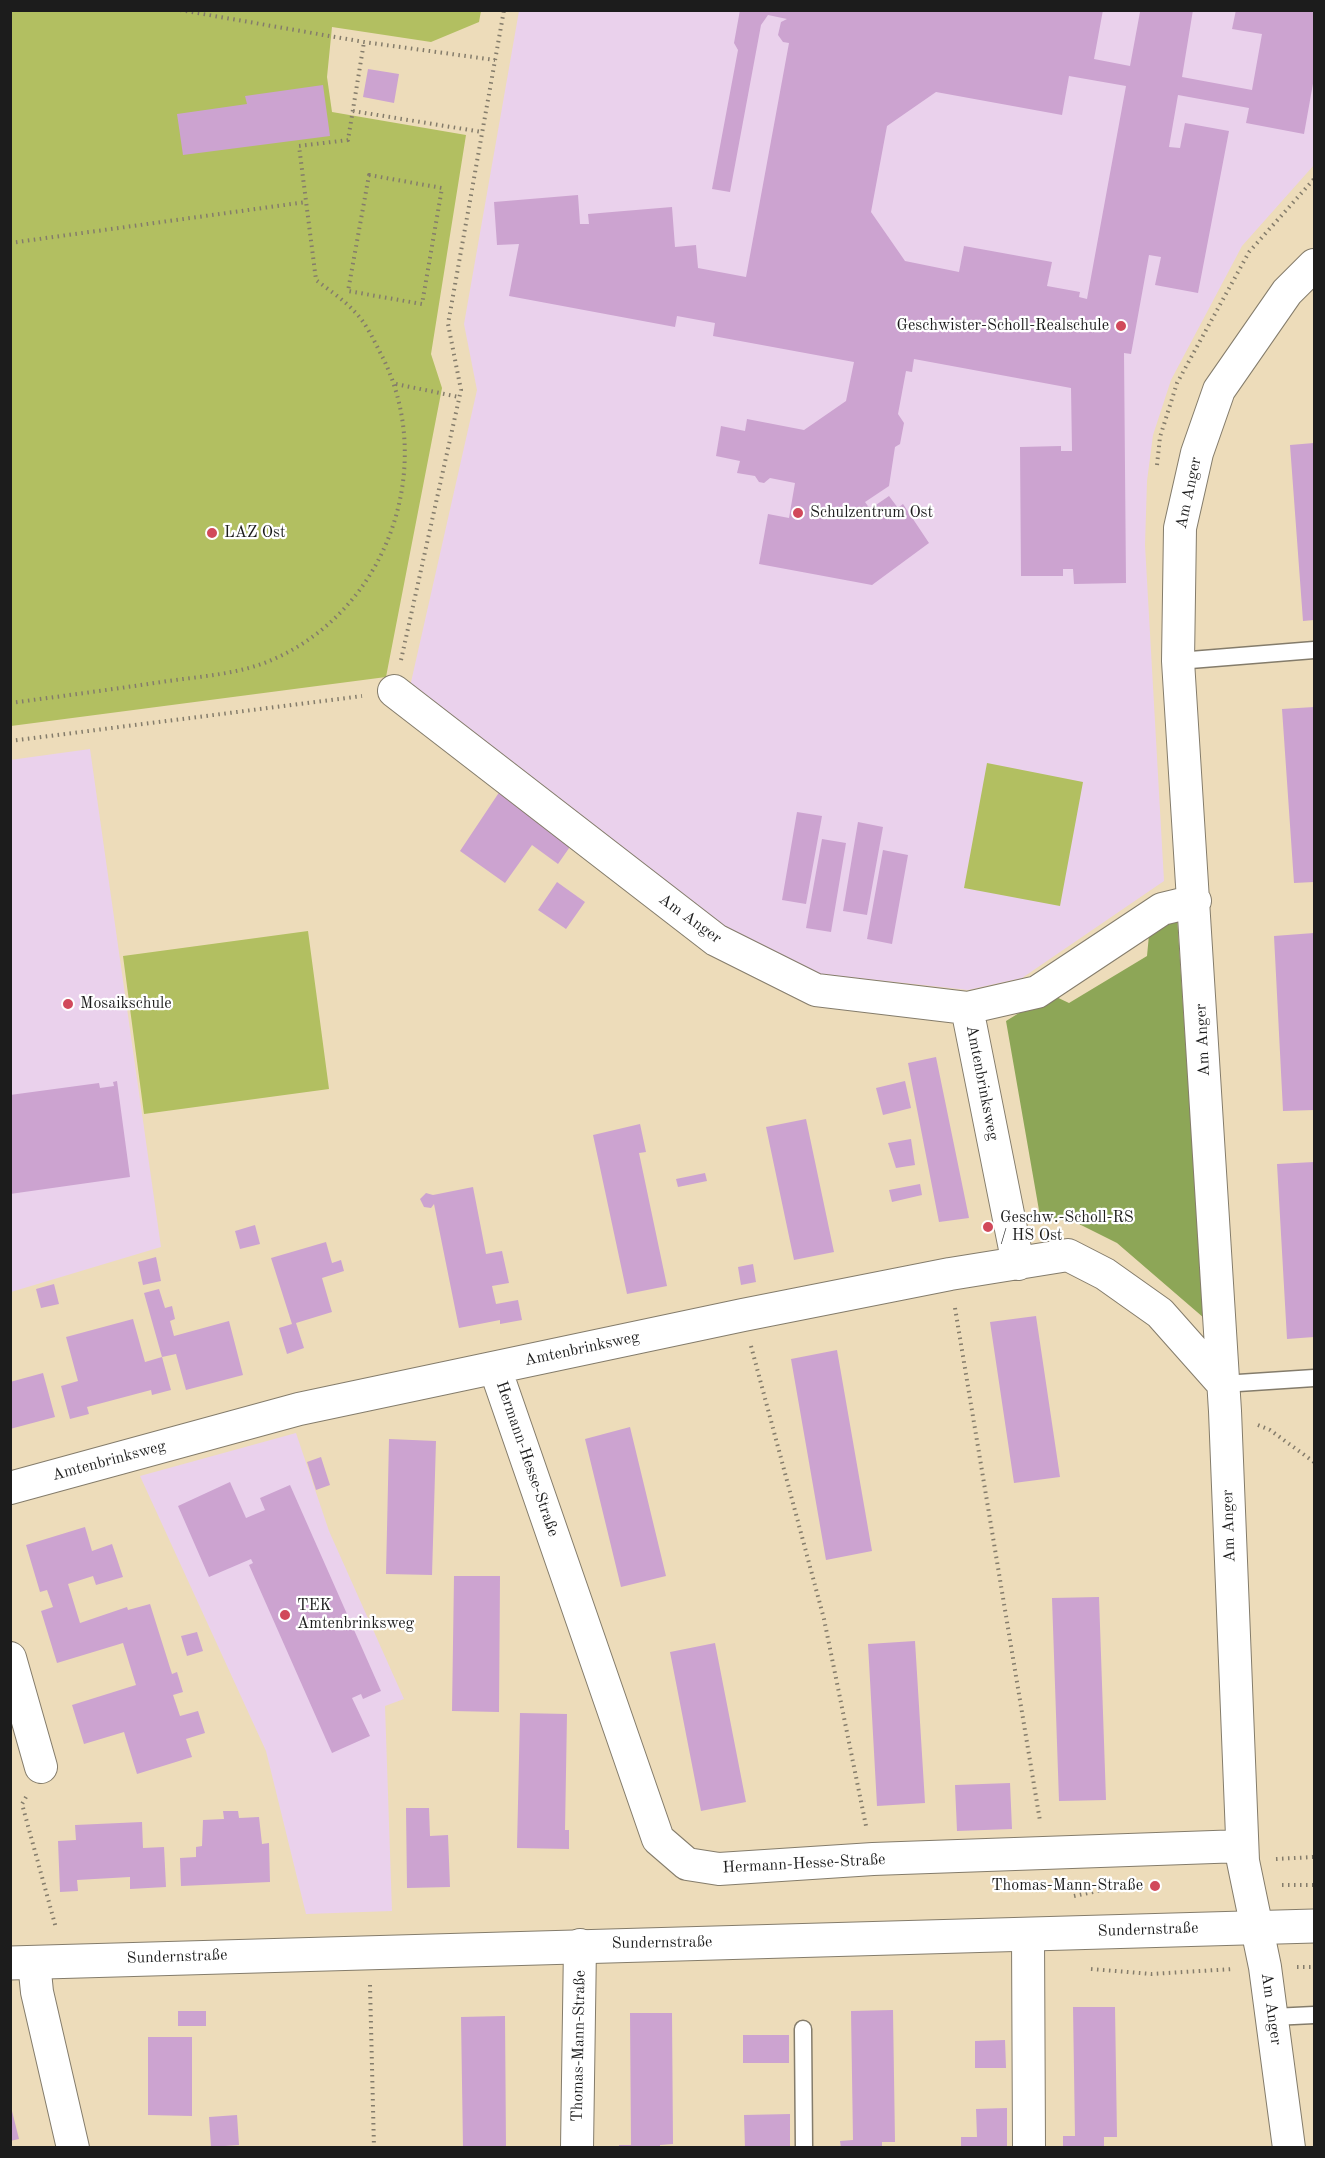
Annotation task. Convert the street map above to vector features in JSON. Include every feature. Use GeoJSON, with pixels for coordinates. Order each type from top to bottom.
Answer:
{"type":"FeatureCollection","features":[{"type":"Feature","properties":{"kind":"street","name":"Am Anger"},"geometry":{"type":"LineString","coordinates":[[1289,2148],[1265,1967],[1255,1926],[1242,1846],[1224,1397],[1195,901],[1178,661],[1180,528],[1197,453],[1219,390],[1287,292],[1314,265]]}},
{"type":"Feature","properties":{"kind":"street","name":"Am Anger"},"geometry":{"type":"LineString","coordinates":[[394,691],[716,940],[816,990],[967,1008],[1037,992],[1162,909],[1195,901]]}},
{"type":"Feature","properties":{"kind":"street","name":"Amtenbrinksweg"},"geometry":{"type":"LineString","coordinates":[[967,1008],[1018,1264]]}},
{"type":"Feature","properties":{"kind":"street","name":"Amtenbrinksweg"},"geometry":{"type":"LineString","coordinates":[[10,1488],[299,1409],[743,1315],[950,1274],[1068,1255],[1105,1274],[1160,1313],[1224,1397]]}},
{"type":"Feature","properties":{"kind":"street","name":"Hermann-Hesse-Straße"},"geometry":{"type":"LineString","coordinates":[[495,1368],[658,1839],[687,1864],[719,1869],[873,1859],[1242,1846]]}},
{"type":"Feature","properties":{"kind":"street"},"geometry":{"type":"LineString","coordinates":[[10,1658],[41,1767]]}},
{"type":"Feature","properties":{"kind":"street","name":"Sundernstraße"},"geometry":{"type":"LineString","coordinates":[[22,1962],[1314,1926]]}},
{"type":"Feature","properties":{"kind":"street"},"geometry":{"type":"LineString","coordinates":[[1028,1935],[1029,2148]]}},
{"type":"Feature","properties":{"kind":"street","name":"Thomas-Mann-Straße"},"geometry":{"type":"LineString","coordinates":[[578,2148],[580,1945]]}},
{"type":"Feature","properties":{"kind":"street"},"geometry":{"type":"LineString","coordinates":[[22,1962],[39,2003],[73,2148]]}},
{"type":"Feature","properties":{"kind":"lane"},"geometry":{"type":"LineString","coordinates":[[1178,661],[1314,650]]}},
{"type":"Feature","properties":{"kind":"lane"},"geometry":{"type":"LineString","coordinates":[[1224,1397],[1314,1378]]}},
{"type":"Feature","properties":{"kind":"lane"},"geometry":{"type":"LineString","coordinates":[[1272,2017],[1314,2015]]}},
{"type":"Feature","properties":{"kind":"lane"},"geometry":{"type":"LineString","coordinates":[[803,2029],[804,2148]]}},
{"type":"Feature","properties":{"kind":"path"},"geometry":{"type":"LineString","coordinates":[[180,10],[364,42],[495,60]]}},
{"type":"Feature","properties":{"kind":"path"},"geometry":{"type":"LineString","coordinates":[[10,741],[394,691],[461,390],[448,324],[504,10]]}},
{"type":"Feature","properties":{"kind":"path"},"geometry":{"type":"LineString","coordinates":[[10,703],[243,669],[273,660],[299,646],[324,628],[366,584],[392,532],[403,488],[406,444],[395,384],[356,313],[316,280],[299,146],[348,140],[364,42]]}},
{"type":"Feature","properties":{"kind":"path"},"geometry":{"type":"LineString","coordinates":[[353,111],[482,132]]}},
{"type":"Feature","properties":{"kind":"path"},"geometry":{"type":"LineString","coordinates":[[340,298],[348,291],[369,175],[442,188],[422,304],[348,291]]}},
{"type":"Feature","properties":{"kind":"path"},"geometry":{"type":"LineString","coordinates":[[10,243],[306,202]]}},
{"type":"Feature","properties":{"kind":"path"},"geometry":{"type":"LineString","coordinates":[[395,384],[459,397]]}},
{"type":"Feature","properties":{"kind":"path"},"geometry":{"type":"LineString","coordinates":[[950,1274],[1045,1853]]}},
{"type":"Feature","properties":{"kind":"path"},"geometry":{"type":"LineString","coordinates":[[743,1315],[824,1619],[873,1859]]}},
{"type":"Feature","properties":{"kind":"path"},"geometry":{"type":"LineString","coordinates":[[1224,1397],[1314,1462]]}},
{"type":"Feature","properties":{"kind":"path"},"geometry":{"type":"LineString","coordinates":[[41,1767],[22,1804],[58,1932]]}},
{"type":"Feature","properties":{"kind":"path"},"geometry":{"type":"LineString","coordinates":[[370,1981],[374,2148]]}},
{"type":"Feature","properties":{"kind":"shaded area","name":"Schulzentrum Ost"},"geometry":{"type":"Polygon","coordinates":[[[519,11],[1314,11],[1314,165],[1242,246],[1171,380],[1153,435],[1147,481],[1145,545],[1164,881],[1022,978],[968,990],[812,973],[723,926],[409,691],[477,390],[464,324],[519,11]]]}},
{"type":"Feature","properties":{"kind":"shaded area","name":"Mosaikschule"},"geometry":{"type":"Polygon","coordinates":[[[90,749],[161,1247],[11,1292],[10,760],[90,749]]]}},
{"type":"Feature","properties":{"kind":"shaded area","name":"TEK Amtenbrinksweg"},"geometry":{"type":"Polygon","coordinates":[[[296,1433],[329,1531],[404,1699],[385,1706],[392,1911],[306,1914],[266,1751],[140,1476],[296,1433]]]}},
{"type":"Feature","properties":{"kind":"green space","name":"LAZ Ost"},"geometry":{"type":"Polygon","coordinates":[[[10,11],[481,11],[479,22],[431,42],[332,27],[327,77],[332,112],[466,135],[431,354],[442,388],[386,677],[11,726],[10,11]]]}},
{"type":"Feature","properties":{"kind":"green space"},"geometry":{"type":"Polygon","coordinates":[[[987,763],[1083,782],[1060,906],[964,888],[987,763]]]}},
{"type":"Feature","properties":{"kind":"green space"},"geometry":{"type":"Polygon","coordinates":[[[1177,916],[1204,1318],[1117,1243],[1077,1223],[1040,1216],[1006,1021],[1050,994],[1069,1003],[1147,956],[1149,935],[1177,916]]]}},
{"type":"Feature","properties":{"kind":"green space"},"geometry":{"type":"Polygon","coordinates":[[[308,931],[329,1089],[144,1114],[123,956],[308,931]]]}},
{"type":"Feature","properties":{"kind":"building"},"geometry":{"type":"Polygon","coordinates":[[[740,10],[1103,10],[1094,59],[1130,66],[1140,12],[1193,10],[1182,77],[1252,90],[1262,34],[1232,29],[1236,10],[1314,10],[1314,78],[1304,134],[1246,123],[1249,108],[1178,95],[1169,147],[1180,148],[1185,123],[1229,131],[1198,293],[1155,285],[1161,257],[1149,255],[1131,354],[1124,353],[1126,583],[1074,584],[1073,569],[1063,569],[1063,576],[1021,576],[1020,447],[1061,446],[1061,451],[1072,451],[1071,388],[914,359],[912,372],[906,371],[898,414],[904,423],[900,444],[895,447],[889,486],[865,502],[870,509],[889,496],[898,508],[903,504],[929,543],[872,585],[759,564],[768,514],[789,518],[795,483],[770,478],[764,483],[759,482],[755,476],[737,473],[740,461],[716,456],[721,426],[745,431],[747,419],[804,430],[846,401],[854,362],[713,336],[715,323],[677,316],[675,327],[509,296],[519,244],[497,245],[494,202],[578,195],[580,224],[589,224],[588,214],[672,207],[675,247],[696,245],[698,268],[746,277],[789,43],[783,42],[778,35],[781,22],[787,19],[768,15],[761,25],[730,192],[712,189],[738,50],[734,43],[740,10]],[[1069,76],[1062,115],[936,92],[887,126],[871,212],[905,261],[959,272],[964,246],[1052,262],[1047,286],[1080,292],[1079,297],[1087,299],[1126,86],[1069,76]]]}},
{"type":"Feature","properties":{"kind":"building"},"geometry":{"type":"Polygon","coordinates":[[[368,69],[399,74],[394,103],[363,97],[368,69]]]}},
{"type":"Feature","properties":{"kind":"building"},"geometry":{"type":"Polygon","coordinates":[[[323,85],[330,136],[183,155],[177,114],[247,104],[245,96],[323,85]]]}},
{"type":"Feature","properties":{"kind":"building"},"geometry":{"type":"Polygon","coordinates":[[[1314,443],[1314,620],[1303,621],[1290,445],[1314,443]]]}},
{"type":"Feature","properties":{"kind":"building"},"geometry":{"type":"Polygon","coordinates":[[[1314,707],[1314,882],[1294,883],[1282,709],[1314,707]]]}},
{"type":"Feature","properties":{"kind":"building"},"geometry":{"type":"Polygon","coordinates":[[[500,791],[574,841],[558,864],[532,845],[505,883],[460,851],[500,791]]]}},
{"type":"Feature","properties":{"kind":"building"},"geometry":{"type":"Polygon","coordinates":[[[797,812],[822,816],[806,904],[782,900],[797,812]]]}},
{"type":"Feature","properties":{"kind":"building"},"geometry":{"type":"Polygon","coordinates":[[[858,822],[883,827],[867,915],[843,911],[858,822]]]}},
{"type":"Feature","properties":{"kind":"building"},"geometry":{"type":"Polygon","coordinates":[[[822,839],[846,843],[831,932],[806,928],[822,839]]]}},
{"type":"Feature","properties":{"kind":"building"},"geometry":{"type":"Polygon","coordinates":[[[883,850],[908,855],[892,944],[867,939],[883,850]]]}},
{"type":"Feature","properties":{"kind":"building"},"geometry":{"type":"Polygon","coordinates":[[[557,882],[585,902],[566,929],[538,910],[557,882]]]}},
{"type":"Feature","properties":{"kind":"building"},"geometry":{"type":"Polygon","coordinates":[[[1314,933],[1314,1110],[1283,1111],[1274,936],[1314,933]]]}},
{"type":"Feature","properties":{"kind":"building"},"geometry":{"type":"Polygon","coordinates":[[[936,1057],[969,1218],[939,1222],[908,1063],[936,1057]]]}},
{"type":"Feature","properties":{"kind":"building"},"geometry":{"type":"Polygon","coordinates":[[[117,1081],[130,1177],[10,1194],[10,1095],[99,1083],[100,1088],[114,1086],[113,1082],[117,1081]]]}},
{"type":"Feature","properties":{"kind":"building"},"geometry":{"type":"Polygon","coordinates":[[[905,1081],[911,1108],[883,1115],[876,1088],[905,1081]]]}},
{"type":"Feature","properties":{"kind":"building"},"geometry":{"type":"Polygon","coordinates":[[[806,1119],[834,1252],[794,1260],[766,1127],[806,1119]]]}},
{"type":"Feature","properties":{"kind":"building"},"geometry":{"type":"Polygon","coordinates":[[[640,1124],[646,1152],[639,1153],[667,1286],[627,1294],[593,1135],[640,1124]]]}},
{"type":"Feature","properties":{"kind":"building"},"geometry":{"type":"Polygon","coordinates":[[[911,1139],[915,1165],[896,1168],[888,1143],[911,1139]]]}},
{"type":"Feature","properties":{"kind":"building"},"geometry":{"type":"Polygon","coordinates":[[[1314,1162],[1314,1337],[1287,1339],[1277,1164],[1314,1162]]]}},
{"type":"Feature","properties":{"kind":"building"},"geometry":{"type":"Polygon","coordinates":[[[705,1173],[707,1181],[678,1187],[676,1179],[705,1173]]]}},
{"type":"Feature","properties":{"kind":"building"},"geometry":{"type":"Polygon","coordinates":[[[920,1184],[922,1195],[892,1202],[889,1190],[920,1184]]]}},
{"type":"Feature","properties":{"kind":"building"},"geometry":{"type":"Polygon","coordinates":[[[473,1187],[486,1254],[502,1251],[509,1283],[492,1286],[496,1304],[518,1300],[522,1320],[500,1324],[500,1320],[459,1328],[434,1204],[431,1208],[424,1207],[420,1199],[426,1193],[433,1195],[473,1187]]]}},
{"type":"Feature","properties":{"kind":"building"},"geometry":{"type":"Polygon","coordinates":[[[255,1225],[260,1244],[240,1249],[235,1231],[255,1225]]]}},
{"type":"Feature","properties":{"kind":"building"},"geometry":{"type":"Polygon","coordinates":[[[326,1242],[332,1263],[341,1260],[344,1271],[322,1278],[332,1312],[296,1323],[304,1348],[287,1354],[279,1328],[292,1324],[271,1258],[326,1242]]]}},
{"type":"Feature","properties":{"kind":"building"},"geometry":{"type":"Polygon","coordinates":[[[156,1257],[161,1281],[143,1285],[138,1262],[156,1257]]]}},
{"type":"Feature","properties":{"kind":"building"},"geometry":{"type":"Polygon","coordinates":[[[753,1264],[756,1282],[741,1285],[738,1267],[753,1264]]]}},
{"type":"Feature","properties":{"kind":"building"},"geometry":{"type":"Polygon","coordinates":[[[54,1284],[59,1304],[41,1308],[36,1289],[54,1284]]]}},
{"type":"Feature","properties":{"kind":"building"},"geometry":{"type":"Polygon","coordinates":[[[159,1289],[165,1308],[172,1306],[175,1319],[170,1321],[174,1336],[229,1321],[243,1375],[186,1390],[176,1354],[162,1357],[144,1293],[159,1289]]]}},
{"type":"Feature","properties":{"kind":"building"},"geometry":{"type":"Polygon","coordinates":[[[1036,1316],[1060,1477],[1014,1483],[990,1322],[1036,1316]]]}},
{"type":"Feature","properties":{"kind":"building"},"geometry":{"type":"Polygon","coordinates":[[[133,1319],[145,1362],[162,1357],[171,1390],[152,1395],[151,1390],[87,1407],[89,1414],[70,1419],[61,1386],[78,1381],[66,1337],[133,1319]]]}},
{"type":"Feature","properties":{"kind":"building"},"geometry":{"type":"Polygon","coordinates":[[[837,1350],[872,1551],[826,1560],[791,1359],[837,1350]]]}},
{"type":"Feature","properties":{"kind":"building"},"geometry":{"type":"Polygon","coordinates":[[[43,1373],[55,1417],[10,1429],[10,1382],[43,1373]]]}},
{"type":"Feature","properties":{"kind":"building"},"geometry":{"type":"Polygon","coordinates":[[[630,1427],[666,1576],[621,1587],[585,1439],[630,1427]]]}},
{"type":"Feature","properties":{"kind":"building"},"geometry":{"type":"Polygon","coordinates":[[[389,1439],[436,1441],[432,1575],[386,1574],[389,1439]]]}},
{"type":"Feature","properties":{"kind":"building"},"geometry":{"type":"Polygon","coordinates":[[[321,1457],[330,1485],[316,1490],[307,1462],[321,1457]]]}},
{"type":"Feature","properties":{"kind":"building"},"geometry":{"type":"Polygon","coordinates":[[[230,1482],[246,1518],[265,1510],[260,1498],[290,1485],[381,1691],[363,1699],[361,1694],[352,1698],[370,1736],[332,1753],[249,1565],[253,1563],[251,1559],[209,1577],[178,1506],[230,1482]]]}},
{"type":"Feature","properties":{"kind":"building"},"geometry":{"type":"Polygon","coordinates":[[[85,1527],[92,1551],[112,1544],[123,1577],[96,1585],[93,1576],[68,1584],[80,1623],[127,1607],[128,1610],[150,1604],[172,1674],[177,1672],[183,1692],[173,1695],[180,1716],[198,1711],[205,1733],[186,1739],[192,1757],[137,1774],[124,1732],[84,1744],[72,1705],[136,1685],[123,1643],[57,1663],[41,1611],[53,1607],[47,1590],[40,1592],[26,1545],[85,1527]]]}},
{"type":"Feature","properties":{"kind":"building"},"geometry":{"type":"Polygon","coordinates":[[[454,1576],[500,1576],[499,1712],[452,1711],[454,1576]]]}},
{"type":"Feature","properties":{"kind":"building"},"geometry":{"type":"Polygon","coordinates":[[[1099,1597],[1106,1800],[1059,1801],[1052,1598],[1099,1597]]]}},
{"type":"Feature","properties":{"kind":"building"},"geometry":{"type":"Polygon","coordinates":[[[197,1632],[203,1651],[187,1656],[181,1636],[197,1632]]]}},
{"type":"Feature","properties":{"kind":"building"},"geometry":{"type":"Polygon","coordinates":[[[915,1641],[925,1803],[877,1806],[868,1644],[915,1641]]]}},
{"type":"Feature","properties":{"kind":"building"},"geometry":{"type":"Polygon","coordinates":[[[715,1643],[746,1802],[701,1811],[670,1652],[715,1643]]]}},
{"type":"Feature","properties":{"kind":"building"},"geometry":{"type":"Polygon","coordinates":[[[520,1713],[567,1714],[565,1830],[569,1830],[569,1849],[517,1848],[520,1713]]]}},
{"type":"Feature","properties":{"kind":"building"},"geometry":{"type":"Polygon","coordinates":[[[1010,1783],[1012,1829],[957,1831],[955,1785],[1010,1783]]]}},
{"type":"Feature","properties":{"kind":"building"},"geometry":{"type":"Polygon","coordinates":[[[406,1808],[429,1808],[430,1836],[448,1835],[450,1887],[407,1888],[406,1808]]]}},
{"type":"Feature","properties":{"kind":"building"},"geometry":{"type":"Polygon","coordinates":[[[223,1811],[238,1811],[239,1818],[259,1817],[262,1844],[269,1843],[270,1882],[181,1886],[180,1858],[196,1857],[196,1847],[202,1846],[203,1820],[224,1819],[223,1811]]]}},
{"type":"Feature","properties":{"kind":"building"},"geometry":{"type":"Polygon","coordinates":[[[142,1822],[143,1848],[164,1847],[166,1887],[130,1889],[130,1877],[77,1880],[78,1891],[60,1892],[58,1841],[76,1840],[75,1825],[142,1822]]]}},
{"type":"Feature","properties":{"kind":"building"},"geometry":{"type":"Polygon","coordinates":[[[1073,2007],[1115,2007],[1117,2137],[1104,2137],[1104,2148],[1063,2148],[1063,2136],[1075,2136],[1073,2007]]]}},
{"type":"Feature","properties":{"kind":"building"},"geometry":{"type":"Polygon","coordinates":[[[893,2010],[895,2142],[882,2142],[882,2148],[841,2148],[840,2141],[853,2140],[851,2011],[893,2010]]]}},
{"type":"Feature","properties":{"kind":"building"},"geometry":{"type":"Polygon","coordinates":[[[178,2011],[206,2011],[206,2026],[178,2026],[178,2011]]]}},
{"type":"Feature","properties":{"kind":"building"},"geometry":{"type":"Polygon","coordinates":[[[630,2013],[672,2013],[673,2144],[660,2145],[660,2148],[619,2148],[619,2145],[631,2145],[630,2013]]]}},
{"type":"Feature","properties":{"kind":"building"},"geometry":{"type":"Polygon","coordinates":[[[505,2016],[506,2148],[463,2148],[461,2017],[505,2016]]]}},
{"type":"Feature","properties":{"kind":"building"},"geometry":{"type":"Polygon","coordinates":[[[743,2035],[789,2035],[789,2063],[743,2063],[743,2035]]]}},
{"type":"Feature","properties":{"kind":"building"},"geometry":{"type":"Polygon","coordinates":[[[148,2037],[192,2037],[192,2116],[148,2115],[148,2037]]]}},
{"type":"Feature","properties":{"kind":"building"},"geometry":{"type":"Polygon","coordinates":[[[1005,2040],[1006,2068],[975,2068],[975,2041],[1005,2040]]]}},
{"type":"Feature","properties":{"kind":"building"},"geometry":{"type":"Polygon","coordinates":[[[10,2103],[19,2139],[10,2141],[10,2103]]]}},
{"type":"Feature","properties":{"kind":"building"},"geometry":{"type":"Polygon","coordinates":[[[1007,2108],[1007,2148],[961,2148],[961,2137],[977,2137],[976,2109],[1007,2108]]]}},
{"type":"Feature","properties":{"kind":"building"},"geometry":{"type":"Polygon","coordinates":[[[790,2114],[790,2148],[745,2148],[744,2115],[790,2114]]]}},
{"type":"Feature","properties":{"kind":"building"},"geometry":{"type":"Polygon","coordinates":[[[237,2115],[239,2145],[211,2147],[209,2117],[237,2115]]]}},
{"type":"Feature","properties":{"kind":"place","name":"Geschwister-Scholl-Realschule"},"geometry":{"type":"Point","coordinates":[1121,326]}},
{"type":"Feature","properties":{"kind":"place","name":"Schulzentrum Ost"},"geometry":{"type":"Point","coordinates":[798,513]}},
{"type":"Feature","properties":{"kind":"place","name":"LAZ Ost"},"geometry":{"type":"Point","coordinates":[212,533]}},
{"type":"Feature","properties":{"kind":"place","name":"Mosaikschule"},"geometry":{"type":"Point","coordinates":[68,1004]}},
{"type":"Feature","properties":{"kind":"place","name":"Geschw.-Scholl-RS / HS Ost"},"geometry":{"type":"Point","coordinates":[988,1227]}},
{"type":"Feature","properties":{"kind":"place","name":"TEK Amtenbrinksweg"},"geometry":{"type":"Point","coordinates":[285,1615]}},
{"type":"Feature","properties":{"kind":"place","name":"Thomas-Mann-Straße"},"geometry":{"type":"Point","coordinates":[1155,1886]}}]}
